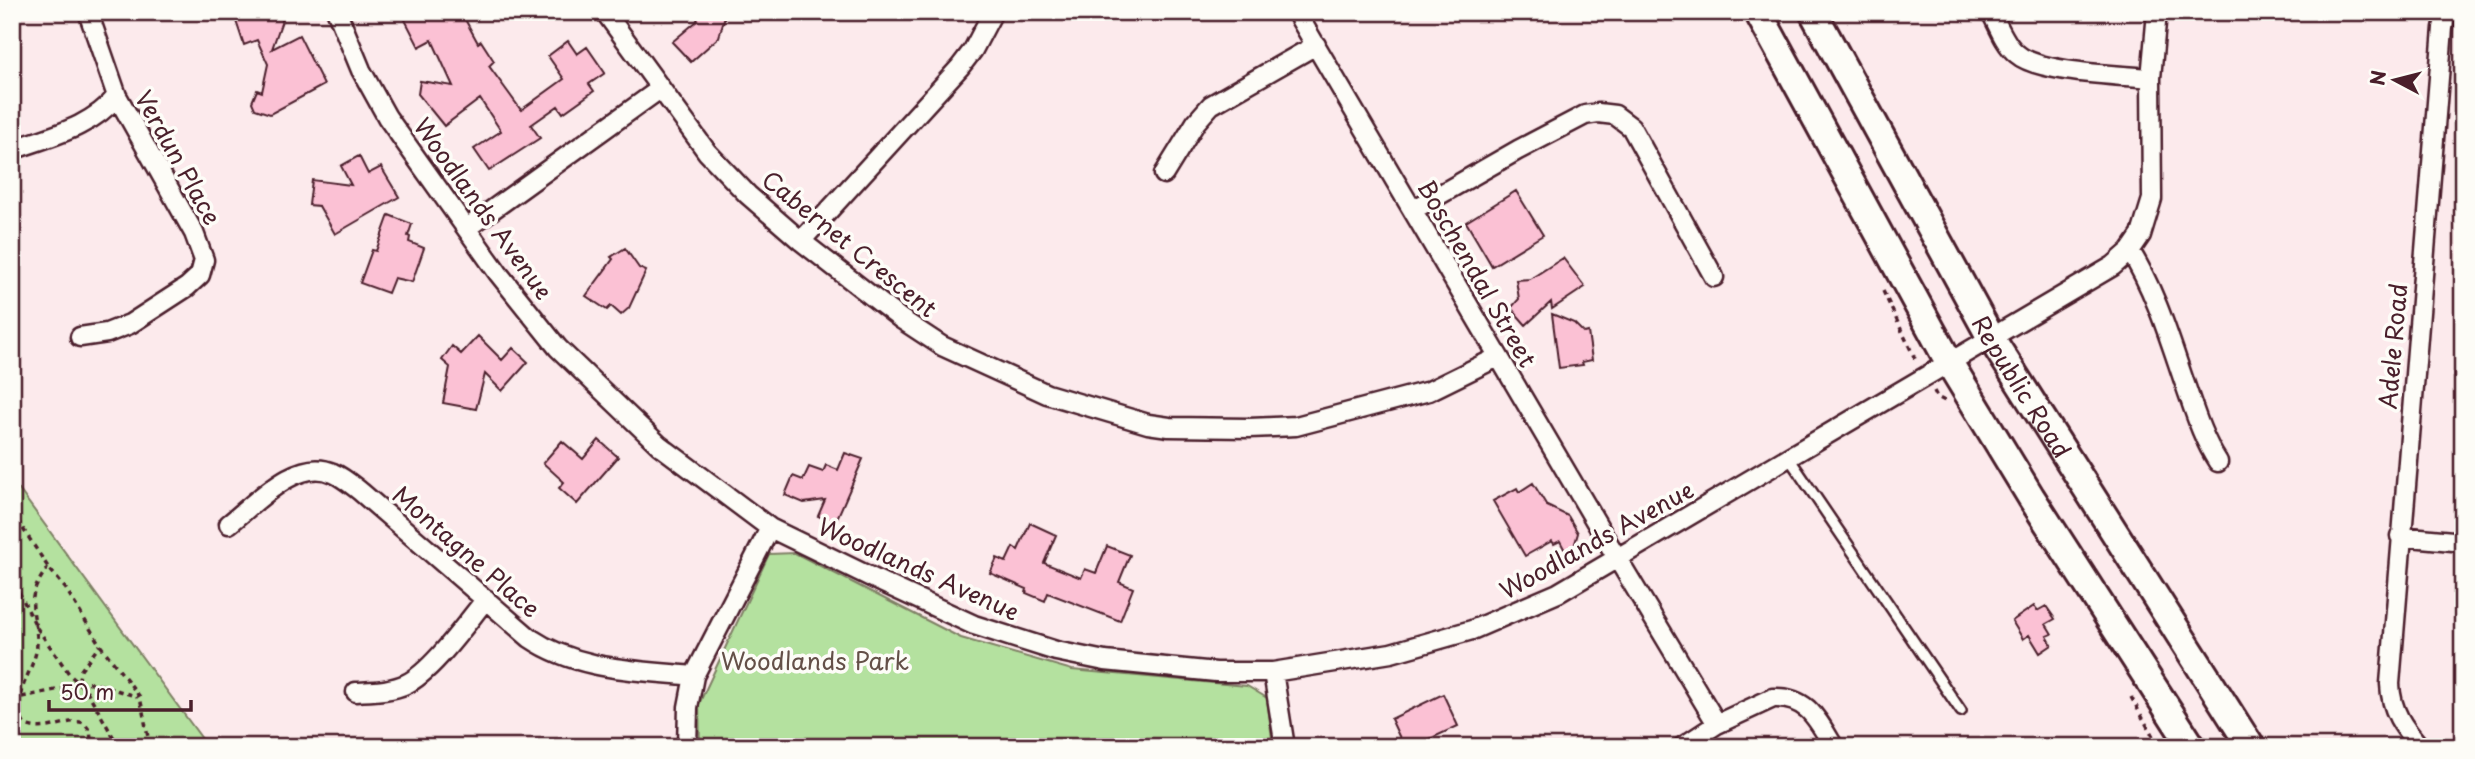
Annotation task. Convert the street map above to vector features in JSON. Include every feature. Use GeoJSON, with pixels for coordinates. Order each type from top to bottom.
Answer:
{"type":"FeatureCollection","features":[{"type":"Feature","properties":{"kind":"main road","name":"Republic Road"},"geometry":{"type":"LineString","coordinates":[[1758,12],[1950,364],[2031,497],[2192,747]]}},
{"type":"Feature","properties":{"kind":"main road","name":"Republic Road"},"geometry":{"type":"LineString","coordinates":[[1813,12],[1917,207],[1991,338],[2251,747]]}},
{"type":"Feature","properties":{"kind":"street","name":"Verdun Place"},"geometry":{"type":"LineString","coordinates":[[80,337],[107,333],[130,324],[187,287],[200,275],[203,268],[201,247],[194,233],[117,96],[88,12]]}},
{"type":"Feature","properties":{"kind":"street","name":"Woodlands Avenue"},"geometry":{"type":"LineString","coordinates":[[337,12],[361,70],[387,117],[498,273],[558,348],[659,445],[770,528],[974,625],[1056,651],[1105,661],[1216,672],[1273,672],[1391,653],[1472,630],[1558,593],[1950,364],[2113,266],[2130,251]]}},
{"type":"Feature","properties":{"kind":"street","name":"Cabernet Crescent"},"geometry":{"type":"LineString","coordinates":[[605,12],[707,152],[724,171],[801,241],[901,319],[942,346],[1047,394],[1148,424],[1189,428],[1296,426],[1429,391],[1498,357]]}},
{"type":"Feature","properties":{"kind":"street"},"geometry":{"type":"LineString","coordinates":[[801,241],[960,67],[973,50],[993,12]]}},
{"type":"Feature","properties":{"kind":"street","name":"Boschendal Street"},"geometry":{"type":"LineString","coordinates":[[1296,12],[1717,724]]}},
{"type":"Feature","properties":{"kind":"street"},"geometry":{"type":"LineString","coordinates":[[1991,12],[2015,53],[2024,59],[2045,66],[2151,78]]}},
{"type":"Feature","properties":{"kind":"street"},"geometry":{"type":"LineString","coordinates":[[2157,12],[2151,78],[2152,199],[2141,235],[2130,251],[2146,280],[2205,439],[2218,462]]}},
{"type":"Feature","properties":{"kind":"street","name":"Adele Road"},"geometry":{"type":"LineString","coordinates":[[2420,747],[2402,726],[2393,709],[2390,684],[2443,28],[2447,12]]}},
{"type":"Feature","properties":{"kind":"street"},"geometry":{"type":"LineString","coordinates":[[1164,174],[1196,122],[1211,105],[1316,45]]}},
{"type":"Feature","properties":{"kind":"street"},"geometry":{"type":"LineString","coordinates":[[467,228],[660,89]]}},
{"type":"Feature","properties":{"kind":"street"},"geometry":{"type":"LineString","coordinates":[[12,149],[88,122],[107,108],[117,96]]}},
{"type":"Feature","properties":{"kind":"street"},"geometry":{"type":"LineString","coordinates":[[1413,210],[1585,115],[1607,113],[1615,115],[1631,127],[1714,277]]}},
{"type":"Feature","properties":{"kind":"street","name":"Montagne Place"},"geometry":{"type":"LineString","coordinates":[[229,524],[290,475],[313,470],[333,472],[361,492],[530,638],[583,664],[694,676]]}},
{"type":"Feature","properties":{"kind":"street"},"geometry":{"type":"LineString","coordinates":[[687,747],[688,707],[694,676],[770,528]]}},
{"type":"Feature","properties":{"kind":"street"},"geometry":{"type":"LineString","coordinates":[[2400,536],[2463,542]]}},
{"type":"Feature","properties":{"kind":"street"},"geometry":{"type":"LineString","coordinates":[[356,692],[408,683],[434,660],[486,600]]}},
{"type":"Feature","properties":{"kind":"street"},"geometry":{"type":"LineString","coordinates":[[1273,672],[1285,747]]}},
{"type":"Feature","properties":{"kind":"street"},"geometry":{"type":"LineString","coordinates":[[1682,747],[1717,724],[1773,698],[1790,699],[1811,710],[1834,747]]}},
{"type":"Feature","properties":{"kind":"lane"},"geometry":{"type":"LineString","coordinates":[[1789,458],[1961,711]]}},
{"type":"Feature","properties":{"kind":"path"},"geometry":{"type":"LineString","coordinates":[[12,512],[48,567],[66,589],[100,645],[140,697],[150,747]]}},
{"type":"Feature","properties":{"kind":"path"},"geometry":{"type":"LineString","coordinates":[[48,567],[38,582],[33,598],[37,628],[36,651],[19,697],[21,719],[25,725],[52,728],[76,720],[84,723],[90,731],[92,747]]}},
{"type":"Feature","properties":{"kind":"path"},"geometry":{"type":"LineString","coordinates":[[12,585],[19,592],[37,628],[70,675],[87,691],[119,747]]}},
{"type":"Feature","properties":{"kind":"path"},"geometry":{"type":"LineString","coordinates":[[78,682],[81,670],[100,645]]}},
{"type":"Feature","properties":{"kind":"path"},"geometry":{"type":"LineString","coordinates":[[12,698],[65,688],[78,682],[94,682],[140,697]]}},
{"type":"Feature","properties":{"kind":"green space"},"geometry":{"type":"Polygon","coordinates":[[[12,480],[208,747],[12,747],[12,480]]]}},
{"type":"Feature","properties":{"kind":"green space","name":"Woodlands Park"},"geometry":{"type":"Polygon","coordinates":[[[795,553],[961,638],[1072,670],[1247,686],[1267,698],[1273,747],[700,747],[699,704],[769,554],[795,553]]]}},
{"type":"Feature","properties":{"kind":"building"},"geometry":{"type":"Polygon","coordinates":[[[254,12],[285,12],[272,49],[299,35],[324,85],[270,114],[255,109],[252,102],[257,90],[262,92],[268,64],[257,40],[244,45],[235,18],[254,12]]]}},
{"type":"Feature","properties":{"kind":"building"},"geometry":{"type":"Polygon","coordinates":[[[401,12],[461,12],[478,43],[481,41],[494,61],[489,66],[521,110],[564,79],[548,56],[568,41],[577,54],[587,47],[605,73],[589,84],[594,91],[563,113],[558,106],[531,125],[540,138],[489,171],[474,149],[501,131],[480,99],[444,126],[418,94],[420,81],[453,86],[432,40],[419,47],[401,12]]]}},
{"type":"Feature","properties":{"kind":"building"},"geometry":{"type":"Polygon","coordinates":[[[699,12],[726,12],[719,37],[691,62],[672,42],[697,21],[699,12]]]}},
{"type":"Feature","properties":{"kind":"building"},"geometry":{"type":"Polygon","coordinates":[[[359,156],[368,174],[381,167],[399,197],[335,234],[319,206],[309,205],[312,180],[351,185],[341,166],[359,156]]]}},
{"type":"Feature","properties":{"kind":"building"},"geometry":{"type":"Polygon","coordinates":[[[1516,191],[1543,235],[1492,266],[1466,222],[1516,191]]]}},
{"type":"Feature","properties":{"kind":"building"},"geometry":{"type":"Polygon","coordinates":[[[389,215],[412,224],[409,242],[424,248],[412,282],[394,278],[388,293],[360,283],[372,250],[376,251],[389,215]]]}},
{"type":"Feature","properties":{"kind":"building"},"geometry":{"type":"Polygon","coordinates":[[[625,248],[639,268],[646,271],[629,308],[621,315],[611,306],[607,310],[586,296],[613,259],[611,257],[625,248]]]}},
{"type":"Feature","properties":{"kind":"building"},"geometry":{"type":"Polygon","coordinates":[[[1563,258],[1585,287],[1552,309],[1551,302],[1526,325],[1511,308],[1519,299],[1516,280],[1530,279],[1563,258]]]}},
{"type":"Feature","properties":{"kind":"building"},"geometry":{"type":"Polygon","coordinates":[[[1552,314],[1574,323],[1584,333],[1588,332],[1592,360],[1582,362],[1583,365],[1559,368],[1552,314]]]}},
{"type":"Feature","properties":{"kind":"building"},"geometry":{"type":"Polygon","coordinates":[[[478,336],[502,360],[513,348],[528,362],[502,391],[485,374],[476,409],[443,403],[450,367],[442,360],[452,346],[461,354],[478,336]]]}},
{"type":"Feature","properties":{"kind":"building"},"geometry":{"type":"Polygon","coordinates":[[[599,440],[618,457],[577,504],[559,488],[564,482],[543,463],[562,441],[583,459],[599,440]]]}},
{"type":"Feature","properties":{"kind":"building"},"geometry":{"type":"Polygon","coordinates":[[[845,453],[863,459],[835,523],[818,516],[825,500],[804,503],[785,495],[793,476],[803,480],[809,467],[823,472],[826,465],[838,470],[845,453]]]}},
{"type":"Feature","properties":{"kind":"building"},"geometry":{"type":"Polygon","coordinates":[[[1533,483],[1547,506],[1568,516],[1578,533],[1570,560],[1560,541],[1554,544],[1552,541],[1525,556],[1493,501],[1517,488],[1519,492],[1533,483]]]}},
{"type":"Feature","properties":{"kind":"building"},"geometry":{"type":"Polygon","coordinates":[[[1030,523],[1056,535],[1044,563],[1081,578],[1085,569],[1096,573],[1107,546],[1130,555],[1119,582],[1133,588],[1120,621],[1048,593],[1045,601],[1026,593],[1027,589],[990,573],[997,558],[1006,562],[1013,547],[1018,550],[1030,523]]]}},
{"type":"Feature","properties":{"kind":"building"},"geometry":{"type":"Polygon","coordinates":[[[2034,606],[2037,611],[2046,606],[2055,619],[2046,624],[2052,634],[2047,636],[2052,645],[2040,653],[2029,635],[2023,639],[2012,621],[2034,606]]]}},
{"type":"Feature","properties":{"kind":"building"},"geometry":{"type":"Polygon","coordinates":[[[1443,694],[1458,726],[1423,742],[1425,747],[1404,747],[1391,719],[1443,694]]]}}]}
